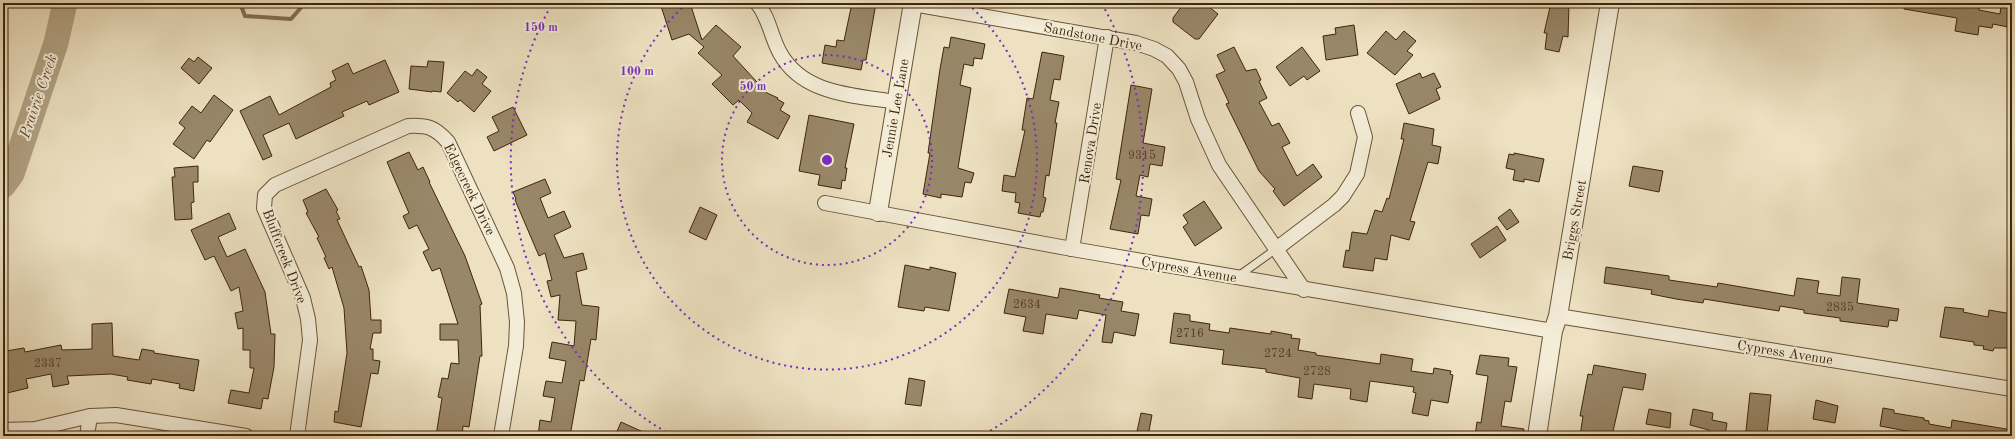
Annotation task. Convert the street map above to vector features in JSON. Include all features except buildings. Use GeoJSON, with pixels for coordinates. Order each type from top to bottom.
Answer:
{"type":"FeatureCollection","features":[{"type":"Feature","properties":{"kind":"street"},"geometry":{"type":"LineString","coordinates":[[757,3],[764,11],[771,34],[781,54],[794,72],[807,82],[824,90],[896,102]]}},
{"type":"Feature","properties":{"kind":"street","name":"Jennie Lee Lane"},"geometry":{"type":"LineString","coordinates":[[878,212],[913,3]]}},
{"type":"Feature","properties":{"kind":"street","name":"Sandstone Drive"},"geometry":{"type":"LineString","coordinates":[[913,3],[1136,42],[1167,56],[1179,69],[1186,82],[1198,119],[1219,165],[1304,290]]}},
{"type":"Feature","properties":{"kind":"street","name":"Briggs Street"},"geometry":{"type":"LineString","coordinates":[[1537,436],[1610,3]]}},
{"type":"Feature","properties":{"kind":"street","name":"Renova Drive"},"geometry":{"type":"LineString","coordinates":[[1072,249],[1107,37]]}},
{"type":"Feature","properties":{"kind":"street"},"geometry":{"type":"LineString","coordinates":[[1276,249],[1334,205],[1343,196],[1357,174],[1365,136],[1358,113]]}},
{"type":"Feature","properties":{"kind":"street","name":"Edgecreek Drive"},"geometry":{"type":"LineString","coordinates":[[266,195],[275,185],[408,126],[423,125],[439,131],[448,142],[506,268],[514,293],[517,322],[516,346],[501,436]]}},
{"type":"Feature","properties":{"kind":"street","name":"Bluffcreek Drive"},"geometry":{"type":"LineString","coordinates":[[266,195],[264,208],[296,279],[308,318],[310,340],[308,365],[297,436]]}},
{"type":"Feature","properties":{"kind":"street","name":"Cypress Avenue"},"geometry":{"type":"LineString","coordinates":[[825,203],[1304,290],[1555,323],[2012,389]]}},
{"type":"Feature","properties":{"kind":"street"},"geometry":{"type":"LineString","coordinates":[[3,430],[35,429],[90,416],[116,415],[192,432],[246,436]]}},
{"type":"Feature","properties":{"kind":"street"},"geometry":{"type":"LineString","coordinates":[[87,436],[90,416]]}},
{"type":"Feature","properties":{"kind":"lane"},"geometry":{"type":"LineString","coordinates":[[1236,278],[1276,249]]}},
{"type":"Feature","properties":{"kind":"waterway","name":"Prairie Creek"},"geometry":{"type":"LineString","coordinates":[[3,186],[12,174],[56,43],[65,3]]}},
{"type":"Feature","properties":{"kind":"waterway"},"geometry":{"type":"LineString","coordinates":[[240,3],[245,16],[291,19],[305,3]]}}]}
